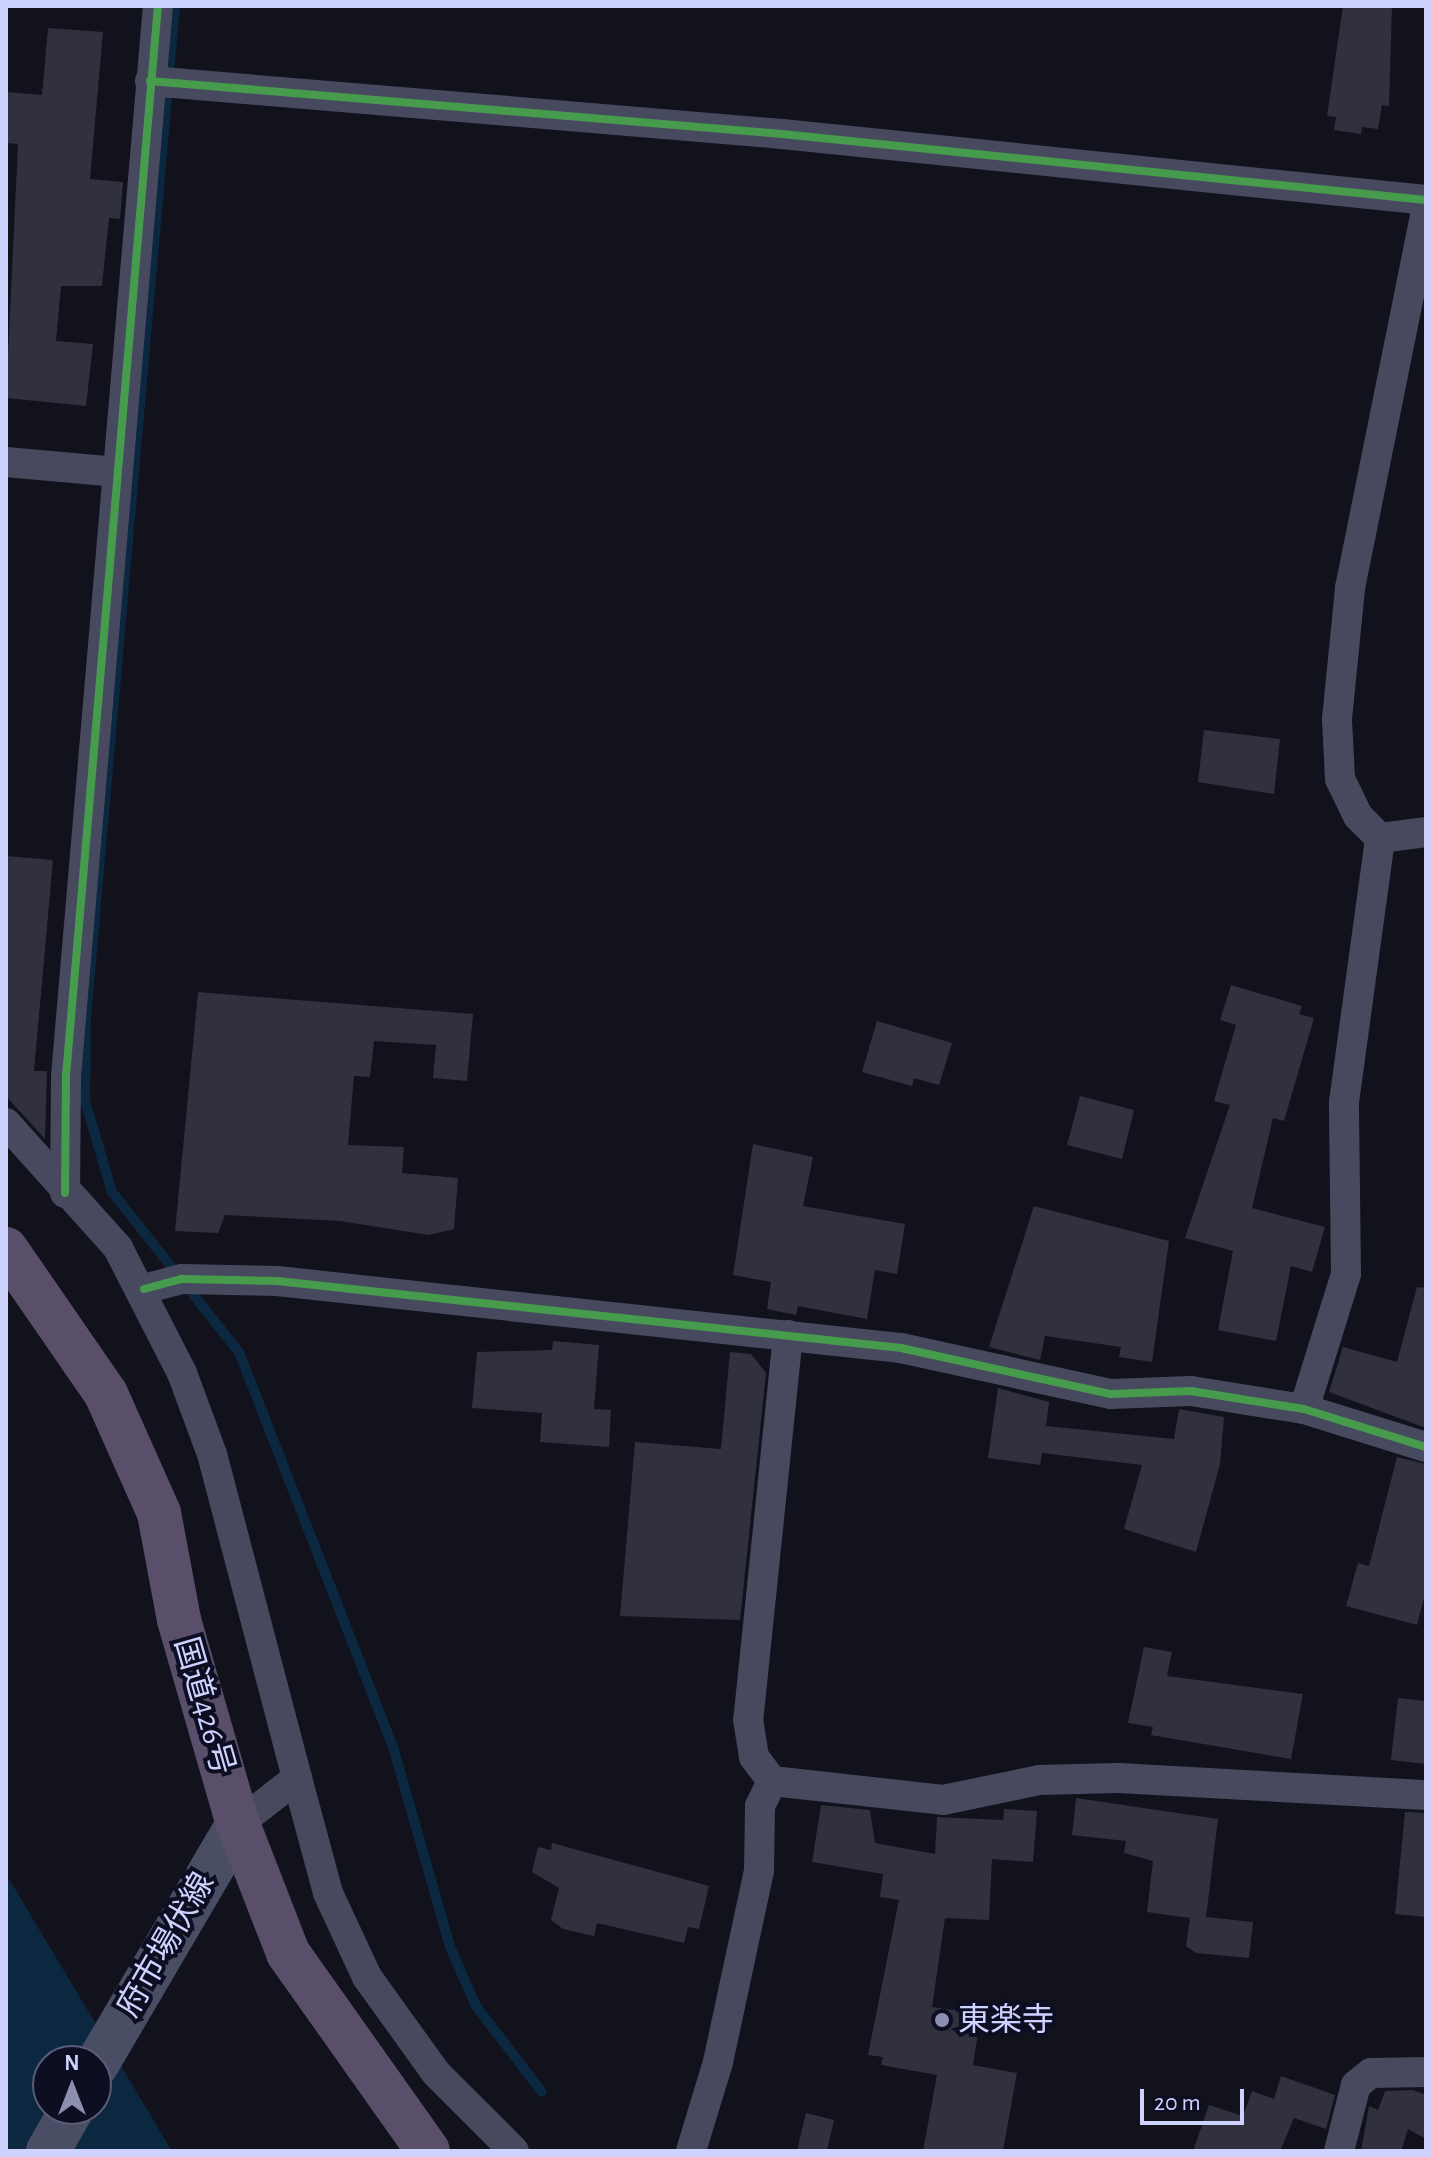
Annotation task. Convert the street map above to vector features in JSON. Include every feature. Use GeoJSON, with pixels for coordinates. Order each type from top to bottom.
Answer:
{"type":"FeatureCollection","features":[{"type":"Feature","properties":{"kind":"highway","name":"国道426号"},"geometry":{"type":"LineString","coordinates":[[6,1249],[106,1394],[159,1513],[179,1620],[238,1824],[288,1953],[428,2151]]}},
{"type":"Feature","properties":{"kind":"main road","name":"府市場伏線"},"geometry":{"type":"LineString","coordinates":[[108,2045],[181,1916],[238,1824]]}},
{"type":"Feature","properties":{"kind":"main road"},"geometry":{"type":"LineString","coordinates":[[48,2151],[63,2125]]}},
{"type":"Feature","properties":{"kind":"street"},"geometry":{"type":"LineString","coordinates":[[65,1193],[66,1076],[158,6]]}},
{"type":"Feature","properties":{"kind":"street"},"geometry":{"type":"LineString","coordinates":[[150,81],[782,134],[1426,200]]}},
{"type":"Feature","properties":{"kind":"street"},"geometry":{"type":"LineString","coordinates":[[1380,838],[1358,816],[1340,779],[1337,719],[1350,588],[1426,212]]}},
{"type":"Feature","properties":{"kind":"street"},"geometry":{"type":"LineString","coordinates":[[6,462],[118,472]]}},
{"type":"Feature","properties":{"kind":"street"},"geometry":{"type":"LineString","coordinates":[[1380,838],[1426,832]]}},
{"type":"Feature","properties":{"kind":"street"},"geometry":{"type":"LineString","coordinates":[[1304,1409],[1346,1274],[1344,1102],[1380,838]]}},
{"type":"Feature","properties":{"kind":"street"},"geometry":{"type":"LineString","coordinates":[[6,1123],[144,1289],[212,1454],[328,1893],[367,1977],[436,2073],[514,2151]]}},
{"type":"Feature","properties":{"kind":"street"},"geometry":{"type":"LineString","coordinates":[[144,1289],[182,1279],[277,1281],[901,1348],[1111,1394],[1191,1391],[1304,1409],[1426,1447]]}},
{"type":"Feature","properties":{"kind":"street"},"geometry":{"type":"LineString","coordinates":[[788,1335],[748,1719],[754,1757],[772,1781],[943,1800],[1040,1780],[1119,1778],[1426,1795]]}},
{"type":"Feature","properties":{"kind":"street"},"geometry":{"type":"LineString","coordinates":[[238,1824],[297,1778]]}},
{"type":"Feature","properties":{"kind":"street"},"geometry":{"type":"LineString","coordinates":[[701,2149],[759,1871],[760,1806],[772,1781]]}},
{"type":"Feature","properties":{"kind":"street"},"geometry":{"type":"LineString","coordinates":[[1339,2151],[1356,2085],[1371,2073],[1426,2072]]}},
{"type":"Feature","properties":{"kind":"water"},"geometry":{"type":"Polygon","coordinates":[[[6,1874],[108,2045],[32,2045],[32,2125],[112,2125],[112,2051],[172,2151],[6,2151],[6,1874]]]}},
{"type":"Feature","properties":{"kind":"building"},"geometry":{"type":"Polygon","coordinates":[[[1343,6],[1392,6],[1389,106],[1382,105],[1378,129],[1362,127],[1361,134],[1334,130],[1336,117],[1327,116],[1343,6]]]}},
{"type":"Feature","properties":{"kind":"building"},"geometry":{"type":"Polygon","coordinates":[[[48,28],[103,32],[90,179],[123,182],[120,219],[109,218],[102,286],[61,286],[56,341],[93,344],[86,406],[6,398],[18,144],[6,143],[6,92],[42,95],[48,28]]]}},
{"type":"Feature","properties":{"kind":"building"},"geometry":{"type":"Polygon","coordinates":[[[1204,730],[1280,739],[1274,794],[1198,782],[1204,730]]]}},
{"type":"Feature","properties":{"kind":"building"},"geometry":{"type":"Polygon","coordinates":[[[6,856],[53,860],[34,1071],[47,1071],[45,1139],[6,1096],[6,856]]]}},
{"type":"Feature","properties":{"kind":"building"},"geometry":{"type":"Polygon","coordinates":[[[1231,985],[1302,1006],[1299,1014],[1314,1018],[1284,1121],[1273,1118],[1252,1208],[1325,1227],[1312,1272],[1291,1266],[1276,1341],[1218,1330],[1233,1251],[1185,1238],[1230,1105],[1214,1101],[1236,1025],[1220,1020],[1231,985]]]}},
{"type":"Feature","properties":{"kind":"building"},"geometry":{"type":"Polygon","coordinates":[[[198,992],[473,1014],[467,1081],[433,1078],[436,1045],[374,1041],[370,1077],[354,1076],[348,1145],[404,1147],[402,1173],[458,1178],[454,1229],[429,1235],[340,1221],[225,1215],[218,1233],[175,1231],[198,992]]]}},
{"type":"Feature","properties":{"kind":"building"},"geometry":{"type":"Polygon","coordinates":[[[877,1021],[952,1043],[939,1085],[914,1078],[912,1086],[862,1072],[877,1021]]]}},
{"type":"Feature","properties":{"kind":"building"},"geometry":{"type":"Polygon","coordinates":[[[1080,1096],[1134,1110],[1122,1159],[1067,1145],[1080,1096]]]}},
{"type":"Feature","properties":{"kind":"building"},"geometry":{"type":"Polygon","coordinates":[[[753,1144],[813,1157],[803,1206],[905,1224],[897,1274],[875,1270],[867,1319],[798,1306],[796,1315],[767,1309],[771,1282],[733,1275],[753,1144]]]}},
{"type":"Feature","properties":{"kind":"building"},"geometry":{"type":"Polygon","coordinates":[[[1034,1206],[1169,1241],[1152,1362],[1119,1357],[1121,1347],[1045,1336],[1040,1360],[989,1347],[1034,1206]]]}},
{"type":"Feature","properties":{"kind":"building"},"geometry":{"type":"Polygon","coordinates":[[[1417,1287],[1426,1288],[1426,1428],[1329,1392],[1343,1347],[1397,1362],[1417,1287]]]}},
{"type":"Feature","properties":{"kind":"building"},"geometry":{"type":"Polygon","coordinates":[[[553,1341],[599,1345],[594,1409],[611,1410],[609,1447],[540,1442],[542,1413],[472,1408],[477,1352],[552,1350],[553,1341]]]}},
{"type":"Feature","properties":{"kind":"building"},"geometry":{"type":"Polygon","coordinates":[[[730,1352],[751,1354],[766,1373],[740,1620],[620,1616],[635,1442],[721,1449],[730,1352]]]}},
{"type":"Feature","properties":{"kind":"building"},"geometry":{"type":"Polygon","coordinates":[[[998,1388],[1049,1402],[1046,1426],[1174,1439],[1179,1409],[1224,1417],[1220,1464],[1196,1552],[1124,1529],[1142,1465],[1042,1453],[1040,1465],[988,1458],[998,1388]]]}},
{"type":"Feature","properties":{"kind":"building"},"geometry":{"type":"Polygon","coordinates":[[[1397,1457],[1426,1464],[1426,1590],[1417,1625],[1346,1606],[1358,1563],[1369,1566],[1397,1457]]]}},
{"type":"Feature","properties":{"kind":"building"},"geometry":{"type":"Polygon","coordinates":[[[1144,1647],[1172,1652],[1167,1676],[1303,1694],[1291,1759],[1151,1735],[1153,1727],[1128,1723],[1144,1647]]]}},
{"type":"Feature","properties":{"kind":"building"},"geometry":{"type":"Polygon","coordinates":[[[1398,1698],[1426,1701],[1426,1764],[1391,1760],[1398,1698]]]}},
{"type":"Feature","properties":{"kind":"building"},"geometry":{"type":"Polygon","coordinates":[[[1076,1798],[1218,1819],[1206,1917],[1253,1922],[1249,1958],[1196,1953],[1186,1946],[1190,1918],[1147,1912],[1153,1861],[1124,1853],[1126,1841],[1072,1835],[1076,1798]]]}},
{"type":"Feature","properties":{"kind":"building"},"geometry":{"type":"Polygon","coordinates":[[[821,1805],[870,1810],[875,1843],[935,1854],[937,1817],[1003,1820],[1004,1809],[1037,1811],[1033,1862],[992,1859],[989,1920],[945,1918],[932,2007],[981,2014],[973,2065],[1017,2073],[1003,2151],[923,2151],[937,2075],[881,2065],[883,2057],[868,2055],[899,1900],[880,1897],[883,1874],[812,1862],[821,1805]]]}},
{"type":"Feature","properties":{"kind":"building"},"geometry":{"type":"Polygon","coordinates":[[[1405,1812],[1426,1813],[1426,1917],[1395,1914],[1405,1812]]]}},
{"type":"Feature","properties":{"kind":"building"},"geometry":{"type":"Polygon","coordinates":[[[552,1843],[709,1886],[699,1929],[688,1927],[684,1943],[597,1923],[594,1936],[563,1929],[551,1920],[559,1888],[532,1872],[538,1847],[551,1850],[552,1843]]]}},
{"type":"Feature","properties":{"kind":"building"},"geometry":{"type":"Polygon","coordinates":[[[1281,2076],[1335,2095],[1326,2129],[1294,2118],[1280,2151],[1193,2151],[1209,2105],[1243,2116],[1252,2091],[1274,2099],[1281,2076]]]}},
{"type":"Feature","properties":{"kind":"building"},"geometry":{"type":"Polygon","coordinates":[[[1413,2090],[1426,2095],[1426,2139],[1408,2129],[1401,2151],[1361,2151],[1369,2106],[1378,2110],[1385,2091],[1413,2090]]]}},
{"type":"Feature","properties":{"kind":"building"},"geometry":{"type":"Polygon","coordinates":[[[806,2113],[834,2120],[827,2151],[797,2151],[806,2113]]]}},
{"type":"Feature","properties":{"kind":"waterway"},"geometry":{"type":"LineString","coordinates":[[175,6],[86,1018],[85,1101],[112,1192],[239,1352],[394,1750],[450,1947],[476,2006],[542,2092]]}},
{"type":"Feature","properties":{"kind":"cycle path"},"geometry":{"type":"LineString","coordinates":[[65,1193],[66,1076],[158,6]]}},
{"type":"Feature","properties":{"kind":"cycle path"},"geometry":{"type":"LineString","coordinates":[[150,81],[782,134],[1426,200]]}},
{"type":"Feature","properties":{"kind":"cycle path"},"geometry":{"type":"LineString","coordinates":[[144,1289],[182,1279],[277,1281],[901,1348],[1111,1394],[1191,1391],[1304,1409],[1426,1447]]}},
{"type":"Feature","properties":{"kind":"place","name":"東楽寺"},"geometry":{"type":"Point","coordinates":[942,2020]}}]}
